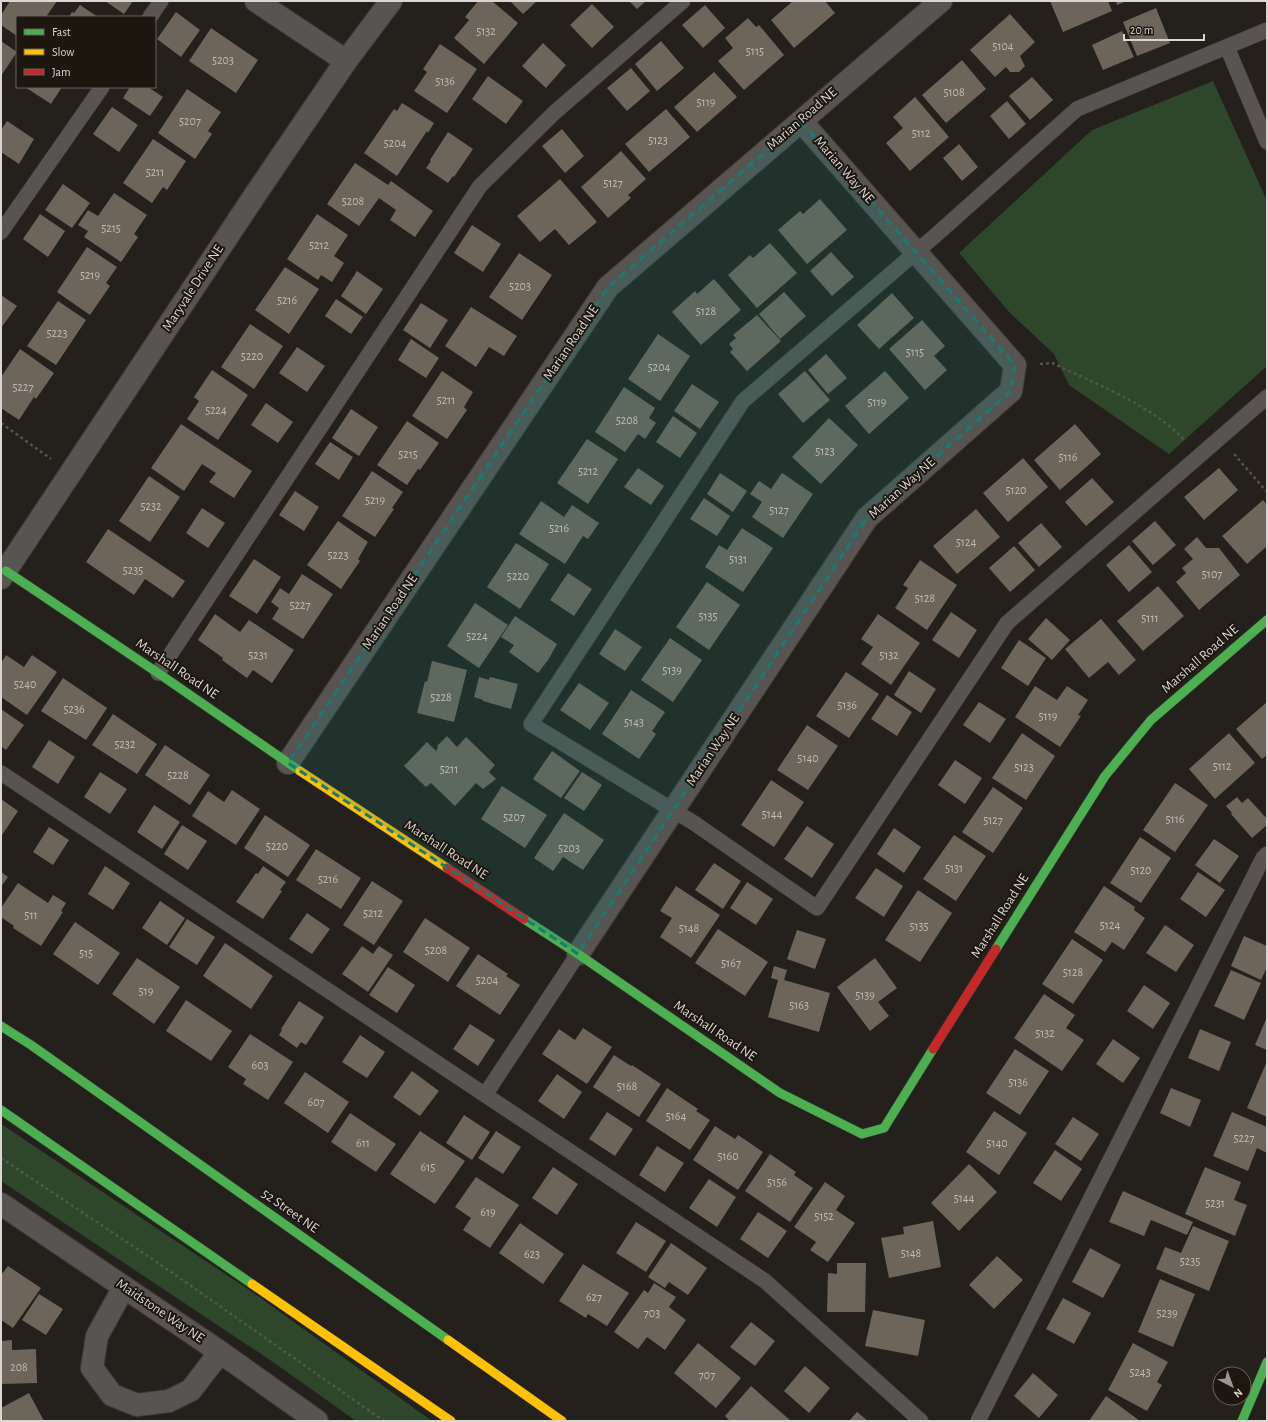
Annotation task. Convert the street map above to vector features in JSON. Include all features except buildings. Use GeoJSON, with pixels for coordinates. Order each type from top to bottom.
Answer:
{"type":"FeatureCollection","features":[{"type":"Feature","properties":{"kind":"street"},"geometry":{"type":"LineString","coordinates":[[256,1],[346,61]]}},
{"type":"Feature","properties":{"kind":"street","name":"Maryvale Drive NE"},"geometry":{"type":"LineString","coordinates":[[3,575],[250,202],[346,61],[391,1]]}},
{"type":"Feature","properties":{"kind":"street","name":"Marian Road NE"},"geometry":{"type":"LineString","coordinates":[[288,763],[608,287],[941,1]]}},
{"type":"Feature","properties":{"kind":"street","name":"Marian Way NE"},"geometry":{"type":"LineString","coordinates":[[578,954],[867,518],[1010,391],[1016,365],[801,121]]}},
{"type":"Feature","properties":{"kind":"street","name":"Marshall Road NE"},"geometry":{"type":"LineString","coordinates":[[3,575],[158,673],[288,763],[578,954],[780,1093],[862,1134],[884,1128],[1105,776],[1151,720],[1267,620]]}},
{"type":"Feature","properties":{"kind":"street","name":"52 Street NE"},"geometry":{"type":"LineString","coordinates":[[1,1026],[50,1059],[562,1421]]}},
{"type":"Feature","properties":{"kind":"street"},"geometry":{"type":"LineString","coordinates":[[1,1110],[451,1421]]}},
{"type":"Feature","properties":{"kind":"street","name":"Maidstone Way NE"},"geometry":{"type":"LineString","coordinates":[[1,1204],[220,1352],[317,1421]]}},
{"type":"Feature","properties":{"kind":"street"},"geometry":{"type":"LineString","coordinates":[[124,1287],[97,1336],[92,1368],[112,1395],[137,1405],[169,1401],[191,1390],[220,1352]]}},
{"type":"Feature","properties":{"kind":"street"},"geometry":{"type":"LineString","coordinates":[[1242,1421],[1267,1362]]}},
{"type":"Feature","properties":{"kind":"lane"},"geometry":{"type":"LineString","coordinates":[[151,16],[161,1]]}},
{"type":"Feature","properties":{"kind":"lane"},"geometry":{"type":"LineString","coordinates":[[158,673],[480,186],[554,113],[683,1]]}},
{"type":"Feature","properties":{"kind":"lane"},"geometry":{"type":"LineString","coordinates":[[1267,30],[1077,109],[916,252],[743,401],[531,724],[694,823],[817,908],[1007,623],[1267,397]]}},
{"type":"Feature","properties":{"kind":"lane"},"geometry":{"type":"LineString","coordinates":[[1227,47],[1267,142]]}},
{"type":"Feature","properties":{"kind":"lane"},"geometry":{"type":"LineString","coordinates":[[1,232],[101,88]]}},
{"type":"Feature","properties":{"kind":"lane"},"geometry":{"type":"LineString","coordinates":[[1,773],[765,1281],[921,1421]]}},
{"type":"Feature","properties":{"kind":"lane"},"geometry":{"type":"LineString","coordinates":[[978,1421],[1263,858],[1267,854]]}},
{"type":"Feature","properties":{"kind":"lane"},"geometry":{"type":"LineString","coordinates":[[485,1094],[578,954]]}},
{"type":"Feature","properties":{"kind":"path"},"geometry":{"type":"LineString","coordinates":[[1016,365],[1052,363],[1128,400],[1176,431],[1198,457]]}},
{"type":"Feature","properties":{"kind":"path"},"geometry":{"type":"LineString","coordinates":[[1,423],[48,457],[72,472]]}},
{"type":"Feature","properties":{"kind":"path"},"geometry":{"type":"LineString","coordinates":[[1220,438],[1267,492]]}},
{"type":"Feature","properties":{"kind":"path"},"geometry":{"type":"LineString","coordinates":[[1,1158],[161,1265],[384,1421]]}},
{"type":"Feature","properties":{"kind":"highlighted area"},"geometry":{"type":"Polygon","coordinates":[[[801,121],[1015,365],[1011,391],[867,518],[578,954],[288,763],[608,287],[801,121]]]}},
{"type":"Feature","properties":{"kind":"green space"},"geometry":{"type":"Polygon","coordinates":[[[1213,81],[1267,201],[1267,366],[1169,454],[1069,385],[1054,354],[1010,313],[959,253],[1092,130],[1213,81]]]}},
{"type":"Feature","properties":{"kind":"green space"},"geometry":{"type":"Polygon","coordinates":[[[1,1124],[252,1292],[432,1421],[356,1421],[273,1362],[1,1181],[1,1124]]]}},
{"type":"Feature","properties":{"kind":"traffic: fast"},"geometry":{"type":"LineString","coordinates":[[6,571],[300,771]]}},
{"type":"Feature","properties":{"kind":"traffic: fast"},"geometry":{"type":"LineString","coordinates":[[996,949],[1105,776],[1151,720],[1267,620]]}},
{"type":"Feature","properties":{"kind":"traffic: fast"},"geometry":{"type":"LineString","coordinates":[[524,919],[578,954],[780,1093],[862,1134],[884,1128],[933,1049]]}},
{"type":"Feature","properties":{"kind":"traffic: fast"},"geometry":{"type":"LineString","coordinates":[[1,1026],[31,1045],[448,1340]]}},
{"type":"Feature","properties":{"kind":"traffic: fast"},"geometry":{"type":"LineString","coordinates":[[1,1110],[252,1284]]}},
{"type":"Feature","properties":{"kind":"traffic: fast"},"geometry":{"type":"LineString","coordinates":[[1242,1421],[1267,1362]]}},
{"type":"Feature","properties":{"kind":"traffic: slow"},"geometry":{"type":"LineString","coordinates":[[300,771],[447,868]]}},
{"type":"Feature","properties":{"kind":"traffic: slow"},"geometry":{"type":"LineString","coordinates":[[252,1284],[451,1421]]}},
{"type":"Feature","properties":{"kind":"traffic: slow"},"geometry":{"type":"LineString","coordinates":[[448,1340],[562,1421]]}},
{"type":"Feature","properties":{"kind":"traffic: jam"},"geometry":{"type":"LineString","coordinates":[[447,868],[524,919]]}},
{"type":"Feature","properties":{"kind":"traffic: jam"},"geometry":{"type":"LineString","coordinates":[[933,1049],[996,949]]}}]}
